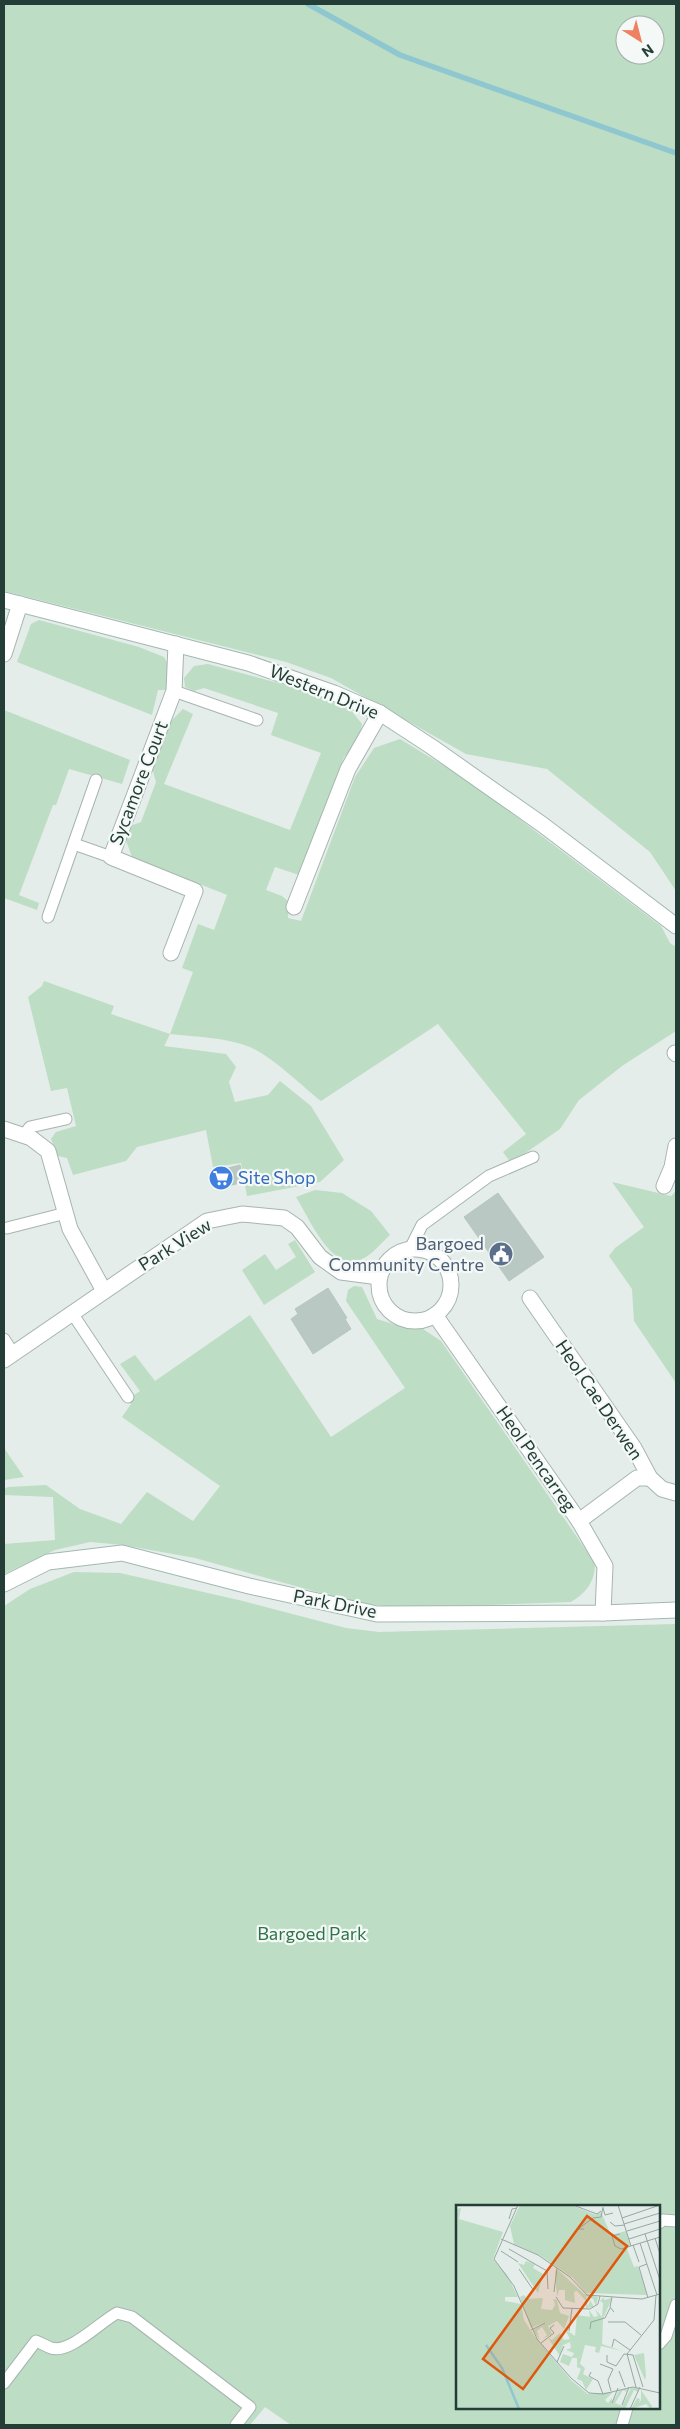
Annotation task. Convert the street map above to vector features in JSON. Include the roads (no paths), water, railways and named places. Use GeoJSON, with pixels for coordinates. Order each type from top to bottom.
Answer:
{"type":"FeatureCollection","features":[{"type":"Feature","properties":{"kind":"street","name":"Western Drive"},"geometry":{"type":"LineString","coordinates":[[4,600],[248,663],[334,693],[380,713],[543,825],[676,926]]}},
{"type":"Feature","properties":{"kind":"street"},"geometry":{"type":"LineString","coordinates":[[4,654],[20,604]]}},
{"type":"Feature","properties":{"kind":"street","name":"Sycamore Court"},"geometry":{"type":"LineString","coordinates":[[171,953],[195,891],[110,857],[174,691],[176,644]]}},
{"type":"Feature","properties":{"kind":"street"},"geometry":{"type":"LineString","coordinates":[[294,907],[348,769],[380,713]]}},
{"type":"Feature","properties":{"kind":"street"},"geometry":{"type":"LineString","coordinates":[[4,1129],[32,1138],[48,1151],[70,1229],[104,1291]]}},
{"type":"Feature","properties":{"kind":"street"},"geometry":{"type":"LineString","coordinates":[[664,1186],[674,1168],[676,1146]]}},
{"type":"Feature","properties":{"kind":"street","name":"Park View"},"geometry":{"type":"LineString","coordinates":[[9,1356],[207,1221],[242,1214],[284,1218],[297,1227],[320,1257],[341,1272],[379,1277]]}},
{"type":"Feature","properties":{"kind":"street"},"geometry":{"type":"LineString","coordinates":[[410,1249],[422,1250],[433,1254],[443,1262],[449,1272],[450,1296],[444,1307],[435,1316],[424,1321],[411,1322],[399,1319],[389,1312],[382,1301],[378,1289],[379,1277],[390,1258],[399,1252],[410,1249]]}},
{"type":"Feature","properties":{"kind":"street","name":"Heol Cae Derwen"},"geometry":{"type":"LineString","coordinates":[[530,1298],[634,1448],[650,1478],[662,1489],[676,1493]]}},
{"type":"Feature","properties":{"kind":"street","name":"Heol Pencarreg"},"geometry":{"type":"LineString","coordinates":[[435,1316],[579,1521],[605,1566],[603,1613]]}},
{"type":"Feature","properties":{"kind":"street"},"geometry":{"type":"LineString","coordinates":[[579,1521],[637,1478],[650,1478]]}},
{"type":"Feature","properties":{"kind":"street","name":"Park Drive"},"geometry":{"type":"LineString","coordinates":[[4,1584],[48,1562],[122,1553],[249,1586],[377,1614],[603,1613],[676,1610]]}},
{"type":"Feature","properties":{"kind":"lane"},"geometry":{"type":"LineString","coordinates":[[174,691],[257,720]]}},
{"type":"Feature","properties":{"kind":"lane"},"geometry":{"type":"LineString","coordinates":[[48,917],[96,780]]}},
{"type":"Feature","properties":{"kind":"lane"},"geometry":{"type":"LineString","coordinates":[[74,844],[110,857]]}},
{"type":"Feature","properties":{"kind":"lane"},"geometry":{"type":"LineString","coordinates":[[24,1135],[30,1127],[66,1118]]}},
{"type":"Feature","properties":{"kind":"lane"},"geometry":{"type":"LineString","coordinates":[[410,1249],[422,1225],[489,1176],[534,1157]]}},
{"type":"Feature","properties":{"kind":"lane"},"geometry":{"type":"LineString","coordinates":[[6,1228],[66,1213]]}},
{"type":"Feature","properties":{"kind":"lane"},"geometry":{"type":"LineString","coordinates":[[72,1313],[128,1397]]}},
{"type":"Feature","properties":{"kind":"lane"},"geometry":{"type":"LineString","coordinates":[[4,1339],[9,1356]]}},
{"type":"Feature","properties":{"kind":"lane"},"geometry":{"type":"LineString","coordinates":[[660,2222],[663,2220],[676,2221]]}},
{"type":"Feature","properties":{"kind":"lane"},"geometry":{"type":"LineString","coordinates":[[660,2343],[666,2336],[676,2305]]}},
{"type":"Feature","properties":{"kind":"lane"},"geometry":{"type":"LineString","coordinates":[[4,2383],[36,2340],[53,2348],[72,2345],[102,2321],[117,2312],[132,2317],[250,2407],[236,2425]]}},
{"type":"Feature","properties":{"kind":"lane"},"geometry":{"type":"LineString","coordinates":[[622,2425],[627,2409]]}},
{"type":"Feature","properties":{"kind":"waterway"},"geometry":{"type":"LineString","coordinates":[[308,4],[400,55],[676,153]]}},
{"type":"Feature","properties":{"kind":"place","name":"Site Shop"},"geometry":{"type":"Point","coordinates":[221,1178]}},
{"type":"Feature","properties":{"kind":"place","name":"Bargoed Community Centre"},"geometry":{"type":"Point","coordinates":[501,1254]}},
{"type":"Feature","properties":{"kind":"park label","name":"Bargoed Park"},"geometry":{"type":"Point","coordinates":[312,1934]}}]}
